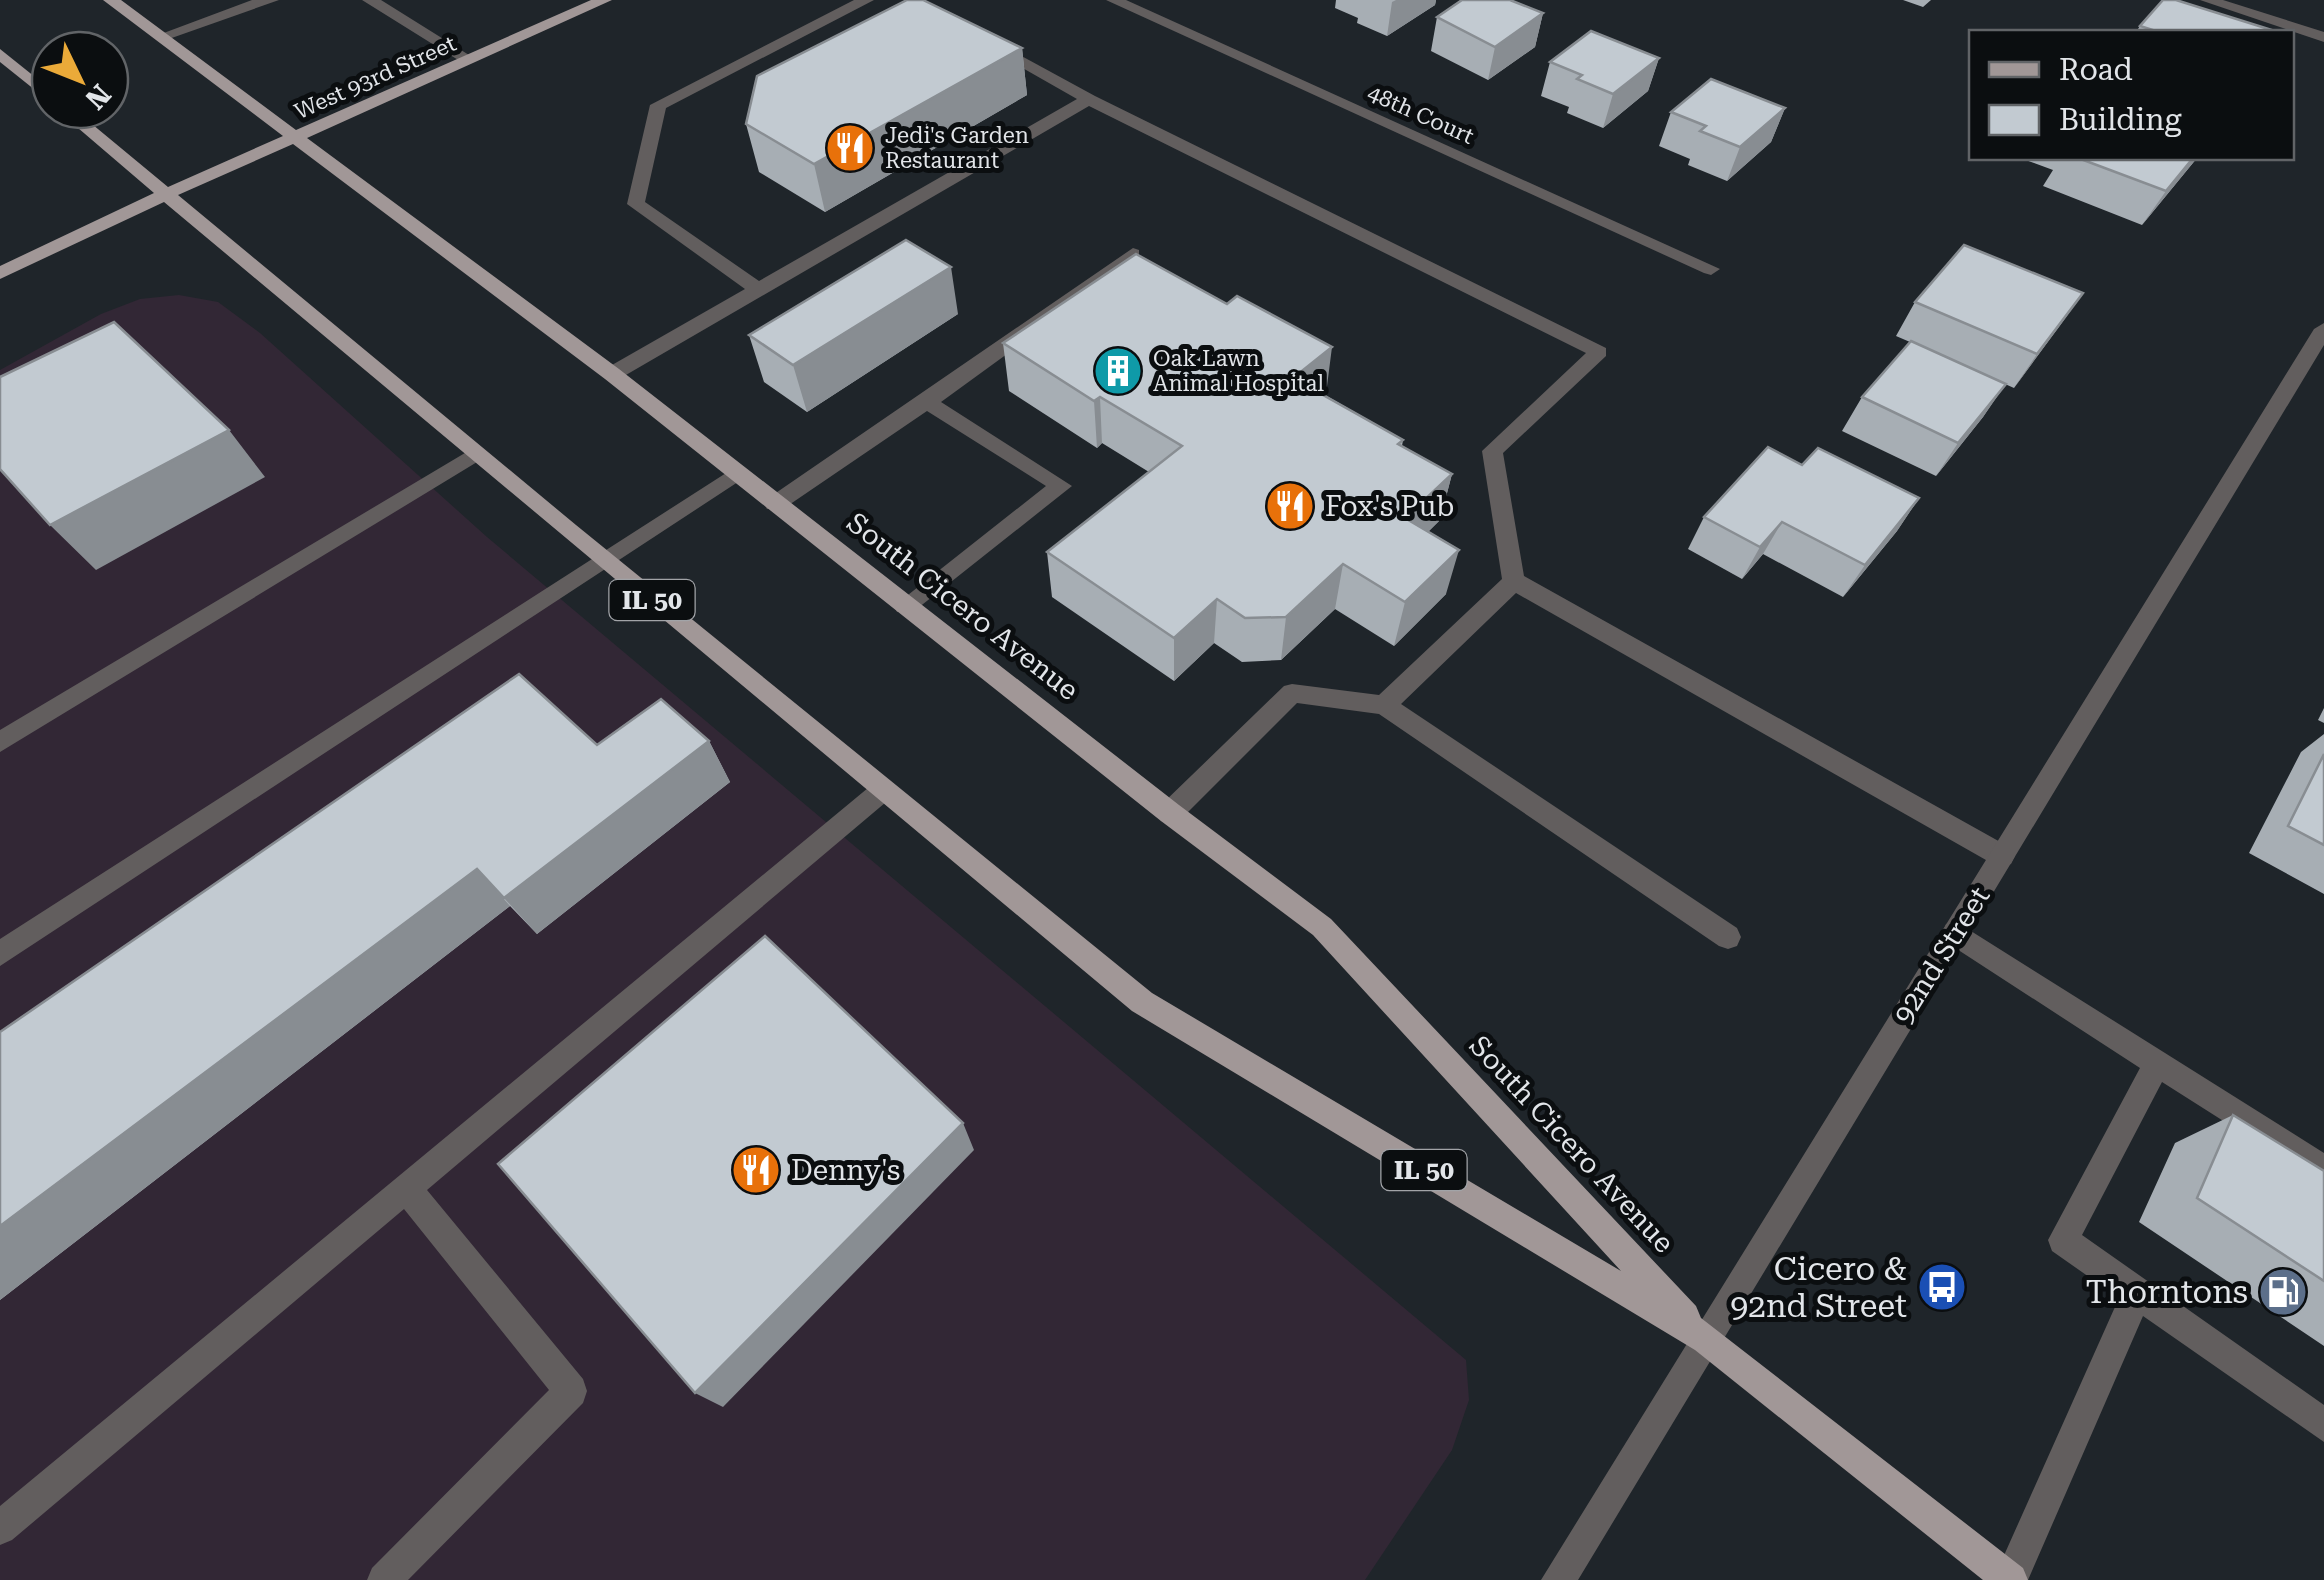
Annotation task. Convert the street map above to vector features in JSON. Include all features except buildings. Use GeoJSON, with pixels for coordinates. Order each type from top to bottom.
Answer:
{"type":"FeatureCollection","features":[{"type":"Feature","properties":{"kind":"main road","name":"South Cicero Avenue"},"geometry":{"type":"LineString","coordinates":[[111,0],[612,374],[1322,927],[1706,1340]]}},
{"type":"Feature","properties":{"kind":"main road","name":"West 93rd Street"},"geometry":{"type":"LineString","coordinates":[[0,272],[604,0]]}},
{"type":"Feature","properties":{"kind":"main road"},"geometry":{"type":"LineString","coordinates":[[0,54],[30,80]]}},
{"type":"Feature","properties":{"kind":"main road","name":"South Cicero Avenue"},"geometry":{"type":"LineString","coordinates":[[89,130],[603,560],[1142,1002],[1706,1340],[2010,1580]]}},
{"type":"Feature","properties":{"kind":"street"},"geometry":{"type":"LineString","coordinates":[[161,36],[234,8],[271,0]]}},
{"type":"Feature","properties":{"kind":"street"},"geometry":{"type":"LineString","coordinates":[[370,0],[468,60]]}},
{"type":"Feature","properties":{"kind":"street"},"geometry":{"type":"LineString","coordinates":[[758,289],[636,204],[658,105],[866,0]]}},
{"type":"Feature","properties":{"kind":"street","name":"48th Court"},"geometry":{"type":"LineString","coordinates":[[1114,0],[1711,269]]}},
{"type":"Feature","properties":{"kind":"street"},"geometry":{"type":"LineString","coordinates":[[2208,0],[2324,37]]}},
{"type":"Feature","properties":{"kind":"street"},"geometry":{"type":"LineString","coordinates":[[988,45],[1599,352],[1492,451],[1514,581]]}},
{"type":"Feature","properties":{"kind":"street"},"geometry":{"type":"LineString","coordinates":[[612,374],[1089,99]]}},
{"type":"Feature","properties":{"kind":"street"},"geometry":{"type":"LineString","coordinates":[[775,504],[927,402],[1133,254]]}},
{"type":"Feature","properties":{"kind":"street","name":"92nd Street"},"geometry":{"type":"LineString","coordinates":[[1558,1580],[2324,329]]}},
{"type":"Feature","properties":{"kind":"street"},"geometry":{"type":"LineString","coordinates":[[905,606],[1061,486],[927,402]]}},
{"type":"Feature","properties":{"kind":"street"},"geometry":{"type":"LineString","coordinates":[[3,734],[476,454]]}},
{"type":"Feature","properties":{"kind":"street"},"geometry":{"type":"LineString","coordinates":[[0,954],[737,473]]}},
{"type":"Feature","properties":{"kind":"street"},"geometry":{"type":"LineString","coordinates":[[1384,706],[1514,581]]}},
{"type":"Feature","properties":{"kind":"street"},"geometry":{"type":"LineString","coordinates":[[1514,581],[2002,856]]}},
{"type":"Feature","properties":{"kind":"street"},"geometry":{"type":"LineString","coordinates":[[1170,812],[1292,693],[1384,706],[1728,936]]}},
{"type":"Feature","properties":{"kind":"street"},"geometry":{"type":"LineString","coordinates":[[0,1528],[883,790]]}},
{"type":"Feature","properties":{"kind":"street"},"geometry":{"type":"LineString","coordinates":[[1954,933],[2324,1170]]}},
{"type":"Feature","properties":{"kind":"street"},"geometry":{"type":"LineString","coordinates":[[2157,1064],[2063,1240],[2324,1425]]}},
{"type":"Feature","properties":{"kind":"street"},"geometry":{"type":"LineString","coordinates":[[384,1580],[571,1392],[406,1189]]}},
{"type":"Feature","properties":{"kind":"street"},"geometry":{"type":"LineString","coordinates":[[2010,1580],[2137,1292]]}},
{"type":"Feature","properties":{"kind":"shaded area"},"geometry":{"type":"Polygon","coordinates":[[[179,295],[218,302],[260,333],[487,537],[1466,1360],[1469,1400],[1452,1450],[1365,1580],[0,1580],[0,370],[101,314],[140,299],[179,295]]]}},
{"type":"Feature","properties":{"kind":"place","name":"Jedi's Garden Restaurant"},"geometry":{"type":"Point","coordinates":[850,148]}},
{"type":"Feature","properties":{"kind":"place","name":"Oak Lawn Animal Hospital"},"geometry":{"type":"Point","coordinates":[1118,371]}},
{"type":"Feature","properties":{"kind":"place","name":"Fox's Pub"},"geometry":{"type":"Point","coordinates":[1290,506]}},
{"type":"Feature","properties":{"kind":"place","name":"Denny's"},"geometry":{"type":"Point","coordinates":[756,1170]}},
{"type":"Feature","properties":{"kind":"place","name":"Cicero & 92nd Street"},"geometry":{"type":"Point","coordinates":[1942,1287]}},
{"type":"Feature","properties":{"kind":"place","name":"Thorntons"},"geometry":{"type":"Point","coordinates":[2283,1292]}}]}
